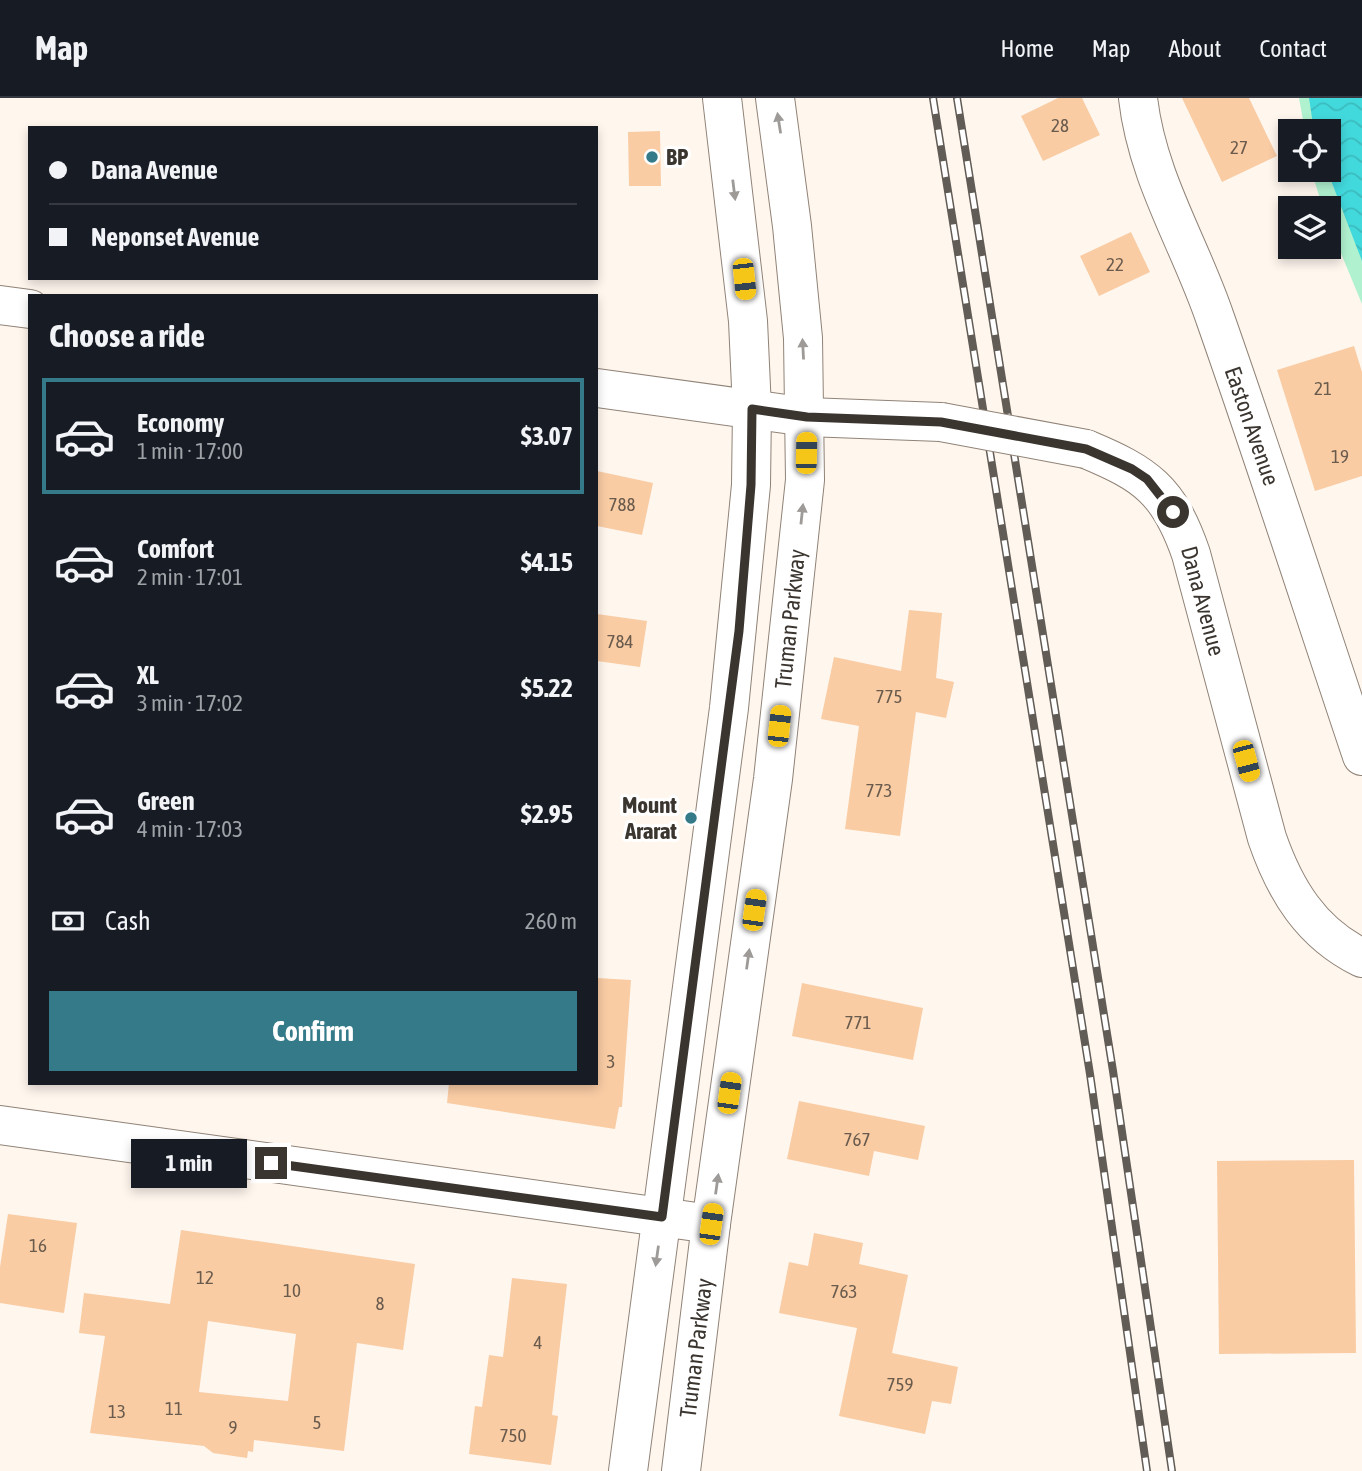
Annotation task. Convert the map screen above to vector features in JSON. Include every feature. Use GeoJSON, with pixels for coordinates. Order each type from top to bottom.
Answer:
{"type":"FeatureCollection","features":[{"type":"Feature","properties":{"kind":"main road"},"geometry":{"type":"LineString","coordinates":[[628,1471],[739,631],[751,485],[752,409],[746,304],[722,98]]}},
{"type":"Feature","properties":{"kind":"main road","name":"Truman Parkway"},"geometry":{"type":"LineString","coordinates":[[681,1471],[711,1224],[773,779],[805,480],[807,417],[792,226],[775,98]]}},
{"type":"Feature","properties":{"kind":"main road","name":"Easton Avenue"},"geometry":{"type":"LineString","coordinates":[[1138,98],[1153,164],[1174,224],[1214,315],[1362,756]]}},
{"type":"Feature","properties":{"kind":"main road"},"geometry":{"type":"LineString","coordinates":[[0,305],[28,309]]}},
{"type":"Feature","properties":{"kind":"main road","name":"Dana Avenue"},"geometry":{"type":"LineString","coordinates":[[598,388],[807,417],[941,422],[1086,449],[1132,469],[1147,479],[1173,512],[1191,554],[1267,838],[1280,873],[1309,919],[1342,948],[1362,958]]}},
{"type":"Feature","properties":{"kind":"main road"},"geometry":{"type":"LineString","coordinates":[[0,1125],[711,1224]]}},
{"type":"Feature","properties":{"kind":"green space"},"geometry":{"type":"Polygon","coordinates":[[[1299,98],[1362,98],[1362,304],[1341,253],[1341,196],[1319,196],[1315,182],[1341,182],[1341,119],[1303,119],[1299,98]]]}},
{"type":"Feature","properties":{"kind":"water"},"geometry":{"type":"Polygon","coordinates":[[[1309,98],[1362,98],[1362,261],[1341,206],[1341,196],[1337,196],[1332,182],[1341,182],[1341,119],[1312,119],[1309,98]]]}},
{"type":"Feature","properties":{"kind":"building"},"geometry":{"type":"Polygon","coordinates":[[[1058,98],[1082,98],[1100,135],[1043,161],[1021,116],[1058,98]]]}},
{"type":"Feature","properties":{"kind":"building"},"geometry":{"type":"Polygon","coordinates":[[[1182,98],[1249,98],[1277,156],[1222,182],[1182,98]]]}},
{"type":"Feature","properties":{"kind":"building"},"geometry":{"type":"Polygon","coordinates":[[[660,131],[661,186],[629,186],[628,132],[660,131]]]}},
{"type":"Feature","properties":{"kind":"building"},"geometry":{"type":"Polygon","coordinates":[[[1131,232],[1150,272],[1099,296],[1080,256],[1131,232]]]}},
{"type":"Feature","properties":{"kind":"building"},"geometry":{"type":"Polygon","coordinates":[[[1354,346],[1362,372],[1362,476],[1315,491],[1277,370],[1354,346]]]}},
{"type":"Feature","properties":{"kind":"building"},"geometry":{"type":"Polygon","coordinates":[[[598,471],[653,483],[642,535],[598,526],[598,471]]]}},
{"type":"Feature","properties":{"kind":"building"},"geometry":{"type":"Polygon","coordinates":[[[909,610],[942,613],[936,678],[954,682],[946,718],[916,712],[900,836],[845,829],[859,726],[821,719],[834,657],[901,671],[909,610]]]}},
{"type":"Feature","properties":{"kind":"building"},"geometry":{"type":"Polygon","coordinates":[[[598,614],[647,621],[640,667],[598,661],[598,614]]]}},
{"type":"Feature","properties":{"kind":"building"},"geometry":{"type":"Polygon","coordinates":[[[598,978],[631,980],[622,1107],[619,1107],[615,1129],[447,1103],[449,1085],[598,1085],[598,978]]]}},
{"type":"Feature","properties":{"kind":"building"},"geometry":{"type":"Polygon","coordinates":[[[802,983],[923,1008],[913,1060],[792,1036],[802,983]]]}},
{"type":"Feature","properties":{"kind":"building"},"geometry":{"type":"Polygon","coordinates":[[[799,1101],[925,1126],[918,1160],[874,1151],[869,1176],[787,1159],[799,1101]]]}},
{"type":"Feature","properties":{"kind":"building"},"geometry":{"type":"Polygon","coordinates":[[[1354,1160],[1356,1353],[1219,1354],[1217,1161],[1354,1160]]]}},
{"type":"Feature","properties":{"kind":"building"},"geometry":{"type":"Polygon","coordinates":[[[8,1214],[77,1223],[64,1313],[0,1303],[0,1267],[8,1214]]]}},
{"type":"Feature","properties":{"kind":"building"},"geometry":{"type":"Polygon","coordinates":[[[181,1230],[415,1264],[403,1350],[357,1343],[344,1451],[254,1440],[253,1452],[248,1451],[247,1458],[213,1453],[204,1446],[90,1433],[105,1336],[79,1333],[84,1293],[170,1304],[181,1230]],[[208,1321],[199,1392],[288,1401],[296,1334],[208,1321]]]}},
{"type":"Feature","properties":{"kind":"building"},"geometry":{"type":"Polygon","coordinates":[[[814,1233],[863,1243],[859,1264],[908,1275],[892,1353],[958,1367],[951,1404],[932,1401],[925,1434],[839,1416],[857,1328],[779,1313],[789,1262],[808,1266],[814,1233]]]}},
{"type":"Feature","properties":{"kind":"building"},"geometry":{"type":"Polygon","coordinates":[[[512,1278],[567,1284],[552,1415],[558,1416],[551,1465],[469,1454],[475,1406],[482,1407],[489,1355],[503,1357],[512,1278]]]}},
{"type":"Feature","properties":{"kind":"railway"},"geometry":{"type":"LineString","coordinates":[[933,98],[1090,1074],[1147,1471]]}},
{"type":"Feature","properties":{"kind":"railway"},"geometry":{"type":"LineString","coordinates":[[957,98],[1113,1071],[1172,1471]]}},
{"type":"Feature","properties":{"kind":"place","name":"BP"},"geometry":{"type":"Point","coordinates":[652,157]}},
{"type":"Feature","properties":{"kind":"place","name":"Mount Ararat"},"geometry":{"type":"Point","coordinates":[691,818]}},
{"type":"Feature","properties":{"kind":"route"},"geometry":{"type":"LineString","coordinates":[[271,1163],[662,1217],[739,631],[751,485],[752,409],[807,417],[941,422],[1086,449],[1132,469],[1147,479],[1173,512]]}}]}
